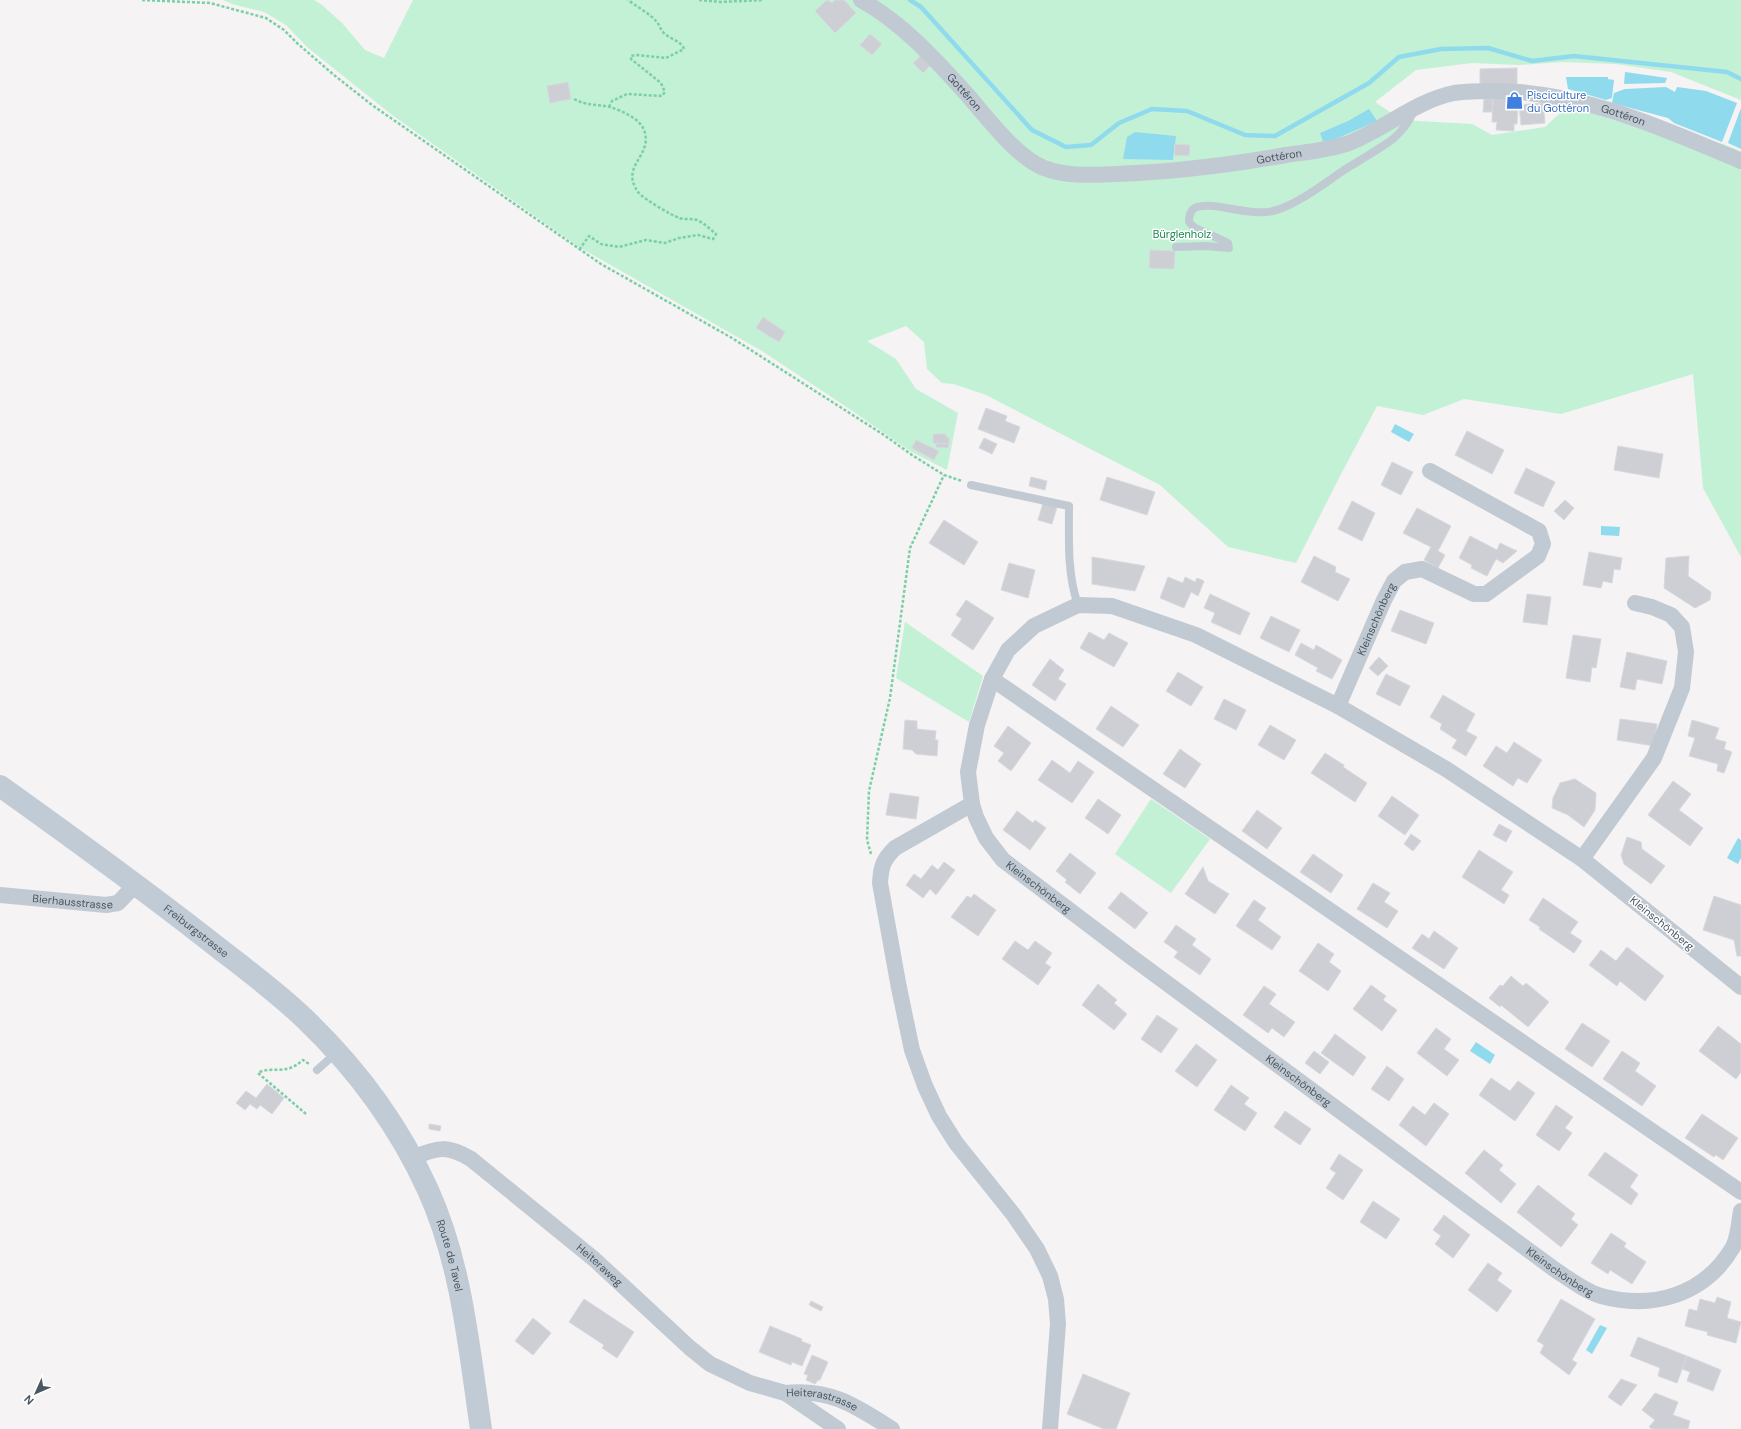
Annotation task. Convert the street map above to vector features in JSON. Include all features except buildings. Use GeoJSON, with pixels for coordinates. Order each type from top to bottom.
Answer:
{"type":"FeatureCollection","features":[{"type":"Feature","properties":{"kind":"main road","name":"Freiburgstrasse"},"geometry":{"type":"LineString","coordinates":[[0,786],[136,883],[270,989],[305,1019],[337,1052],[374,1096]]}},
{"type":"Feature","properties":{"kind":"main road","name":"Route de Tavel"},"geometry":{"type":"LineString","coordinates":[[374,1096],[400,1134],[429,1192],[441,1225],[462,1298],[481,1429]]}},
{"type":"Feature","properties":{"kind":"street","name":"Gottéron"},"geometry":{"type":"LineString","coordinates":[[861,0],[873,6],[901,28],[957,84],[1016,149],[1042,168],[1058,172],[1083,175],[1136,174],[1235,164],[1346,144],[1369,134],[1415,108],[1453,93],[1479,91],[1518,91],[1567,99],[1616,112],[1741,162]]}},
{"type":"Feature","properties":{"kind":"street","name":"Kleinschönberg"},"geometry":{"type":"LineString","coordinates":[[1338,706],[1384,600],[1394,581],[1405,572],[1422,569],[1474,594],[1486,594],[1538,556],[1543,544],[1539,530],[1430,470]]}},
{"type":"Feature","properties":{"kind":"street"},"geometry":{"type":"LineString","coordinates":[[1582,859],[1654,758],[1682,688],[1686,652],[1682,627],[1671,615],[1652,607],[1635,603]]}},
{"type":"Feature","properties":{"kind":"street","name":"Kleinschönberg"},"geometry":{"type":"LineString","coordinates":[[1741,987],[1582,859],[1446,769],[1338,706],[1196,636],[1112,606],[1078,605],[1034,626],[1008,650],[992,679],[977,725],[968,772],[972,804],[986,838],[1003,860],[1130,956],[1554,1269],[1600,1295],[1627,1301],[1654,1301],[1686,1292],[1713,1272],[1734,1246],[1741,1211]]}},
{"type":"Feature","properties":{"kind":"street"},"geometry":{"type":"LineString","coordinates":[[992,679],[1741,1192]]}},
{"type":"Feature","properties":{"kind":"street"},"geometry":{"type":"LineString","coordinates":[[972,804],[896,848],[888,856],[881,867],[880,883],[912,1050],[925,1086],[939,1116],[956,1143],[1013,1214],[1037,1248],[1050,1276],[1056,1299],[1058,1324],[1050,1429]]}},
{"type":"Feature","properties":{"kind":"street","name":"Bierhausstrasse"},"geometry":{"type":"LineString","coordinates":[[0,895],[106,905],[118,903],[136,883]]}},
{"type":"Feature","properties":{"kind":"street","name":"Heiteraweg"},"geometry":{"type":"LineString","coordinates":[[412,1158],[428,1151],[451,1149],[471,1159],[594,1259],[690,1348],[710,1364],[750,1383],[785,1393]]}},
{"type":"Feature","properties":{"kind":"street","name":"Heiterastrasse"},"geometry":{"type":"LineString","coordinates":[[785,1393],[802,1391],[816,1392],[833,1397],[865,1412],[892,1429]]}},
{"type":"Feature","properties":{"kind":"street","name":"Heiterastrasse"},"geometry":{"type":"LineString","coordinates":[[785,1393],[838,1429]]}},
{"type":"Feature","properties":{"kind":"lane"},"geometry":{"type":"LineString","coordinates":[[1176,248],[1205,246],[1229,248],[1228,244],[1224,241],[1195,228],[1188,222],[1191,211],[1196,207],[1206,206],[1260,213],[1273,211],[1286,206],[1316,189],[1394,138],[1411,116],[1415,108]]}},
{"type":"Feature","properties":{"kind":"lane"},"geometry":{"type":"LineString","coordinates":[[971,485],[1069,506],[1069,542],[1072,589],[1078,605]]}},
{"type":"Feature","properties":{"kind":"lane"},"geometry":{"type":"LineString","coordinates":[[317,1070],[337,1052]]}},
{"type":"Feature","properties":{"kind":"path"},"geometry":{"type":"LineString","coordinates":[[142,0],[210,3],[266,18],[284,30],[334,75],[372,105],[579,250],[732,338],[884,435],[912,456],[946,475],[910,548],[890,698],[869,791],[868,840],[873,861],[881,867]]}},
{"type":"Feature","properties":{"kind":"path"},"geometry":{"type":"LineString","coordinates":[[609,107],[612,101],[628,94],[662,96],[665,92],[661,83],[631,59],[631,56],[636,55],[666,58],[684,49],[683,46],[664,34],[657,22],[651,16],[628,0]]}},
{"type":"Feature","properties":{"kind":"path"},"geometry":{"type":"LineString","coordinates":[[699,0],[721,2],[762,0]]}},
{"type":"Feature","properties":{"kind":"path"},"geometry":{"type":"LineString","coordinates":[[574,99],[584,104],[609,107],[639,121],[645,131],[647,142],[643,153],[633,166],[632,180],[638,193],[679,218],[696,220],[704,224],[716,234],[713,239],[698,235],[679,238],[666,243],[646,240],[619,247],[601,244],[588,236],[579,250]]}},
{"type":"Feature","properties":{"kind":"path"},"geometry":{"type":"LineString","coordinates":[[306,1114],[258,1073],[263,1070],[288,1069],[296,1066],[303,1060],[317,1070]]}},
{"type":"Feature","properties":{"kind":"green space","name":"Bürglenholz"},"geometry":{"type":"Polygon","coordinates":[[[223,0],[314,0],[322,5],[342,23],[365,50],[384,58],[413,0],[1741,0],[1741,100],[1671,72],[1616,64],[1563,62],[1519,65],[1472,63],[1416,70],[1375,102],[1402,120],[1472,124],[1492,135],[1545,127],[1570,104],[1633,122],[1723,144],[1741,151],[1741,557],[1703,488],[1693,374],[1561,414],[1464,399],[1423,415],[1377,406],[1296,563],[1228,547],[1160,485],[986,395],[954,384],[942,383],[927,369],[924,342],[906,326],[867,341],[896,359],[916,389],[958,413],[947,470],[910,451],[762,351],[579,247],[392,115],[307,47],[286,25],[264,12],[232,4],[223,0]]]}},
{"type":"Feature","properties":{"kind":"green space"},"geometry":{"type":"Polygon","coordinates":[[[905,622],[983,676],[969,722],[896,678],[905,622]]]}},
{"type":"Feature","properties":{"kind":"green space"},"geometry":{"type":"Polygon","coordinates":[[[1151,799],[1210,839],[1171,893],[1115,854],[1151,799]]]}},
{"type":"Feature","properties":{"kind":"water"},"geometry":{"type":"Polygon","coordinates":[[[1625,72],[1667,78],[1665,83],[1624,84],[1625,72]]]}},
{"type":"Feature","properties":{"kind":"water"},"geometry":{"type":"Polygon","coordinates":[[[1566,77],[1608,77],[1608,79],[1614,80],[1612,98],[1606,100],[1568,89],[1566,77]]]}},
{"type":"Feature","properties":{"kind":"water"},"geometry":{"type":"Polygon","coordinates":[[[1666,87],[1675,92],[1677,87],[1706,91],[1737,103],[1722,142],[1674,123],[1668,118],[1612,103],[1614,93],[1625,89],[1666,87]]]}},
{"type":"Feature","properties":{"kind":"water"},"geometry":{"type":"Polygon","coordinates":[[[1741,108],[1741,149],[1728,143],[1741,108]]]}},
{"type":"Feature","properties":{"kind":"water"},"geometry":{"type":"Polygon","coordinates":[[[1369,109],[1377,121],[1324,144],[1320,133],[1348,121],[1369,109]]]}},
{"type":"Feature","properties":{"kind":"water"},"geometry":{"type":"Polygon","coordinates":[[[1135,132],[1176,136],[1173,160],[1123,159],[1127,137],[1135,132]]]}},
{"type":"Feature","properties":{"kind":"water"},"geometry":{"type":"Polygon","coordinates":[[[1395,424],[1414,434],[1409,442],[1391,432],[1395,424]]]}},
{"type":"Feature","properties":{"kind":"water"},"geometry":{"type":"Polygon","coordinates":[[[1601,526],[1620,527],[1619,536],[1601,535],[1601,526]]]}},
{"type":"Feature","properties":{"kind":"water"},"geometry":{"type":"Polygon","coordinates":[[[1738,838],[1741,840],[1741,858],[1738,864],[1727,858],[1738,838]]]}},
{"type":"Feature","properties":{"kind":"water"},"geometry":{"type":"Polygon","coordinates":[[[1476,1042],[1495,1055],[1490,1064],[1470,1051],[1476,1042]]]}},
{"type":"Feature","properties":{"kind":"water"},"geometry":{"type":"Polygon","coordinates":[[[1600,1325],[1607,1328],[1592,1354],[1586,1350],[1600,1325]]]}},
{"type":"Feature","properties":{"kind":"waterway"},"geometry":{"type":"LineString","coordinates":[[910,0],[921,7],[1032,130],[1066,147],[1091,145],[1119,123],[1152,109],[1187,111],[1245,135],[1275,136],[1369,83],[1399,57],[1441,49],[1488,48],[1532,61],[1574,56],[1727,72],[1741,79]]}},
{"type":"Feature","properties":{"kind":"place","name":"Pisciculture du Gottéron"},"geometry":{"type":"Point","coordinates":[1514,101]}}]}
